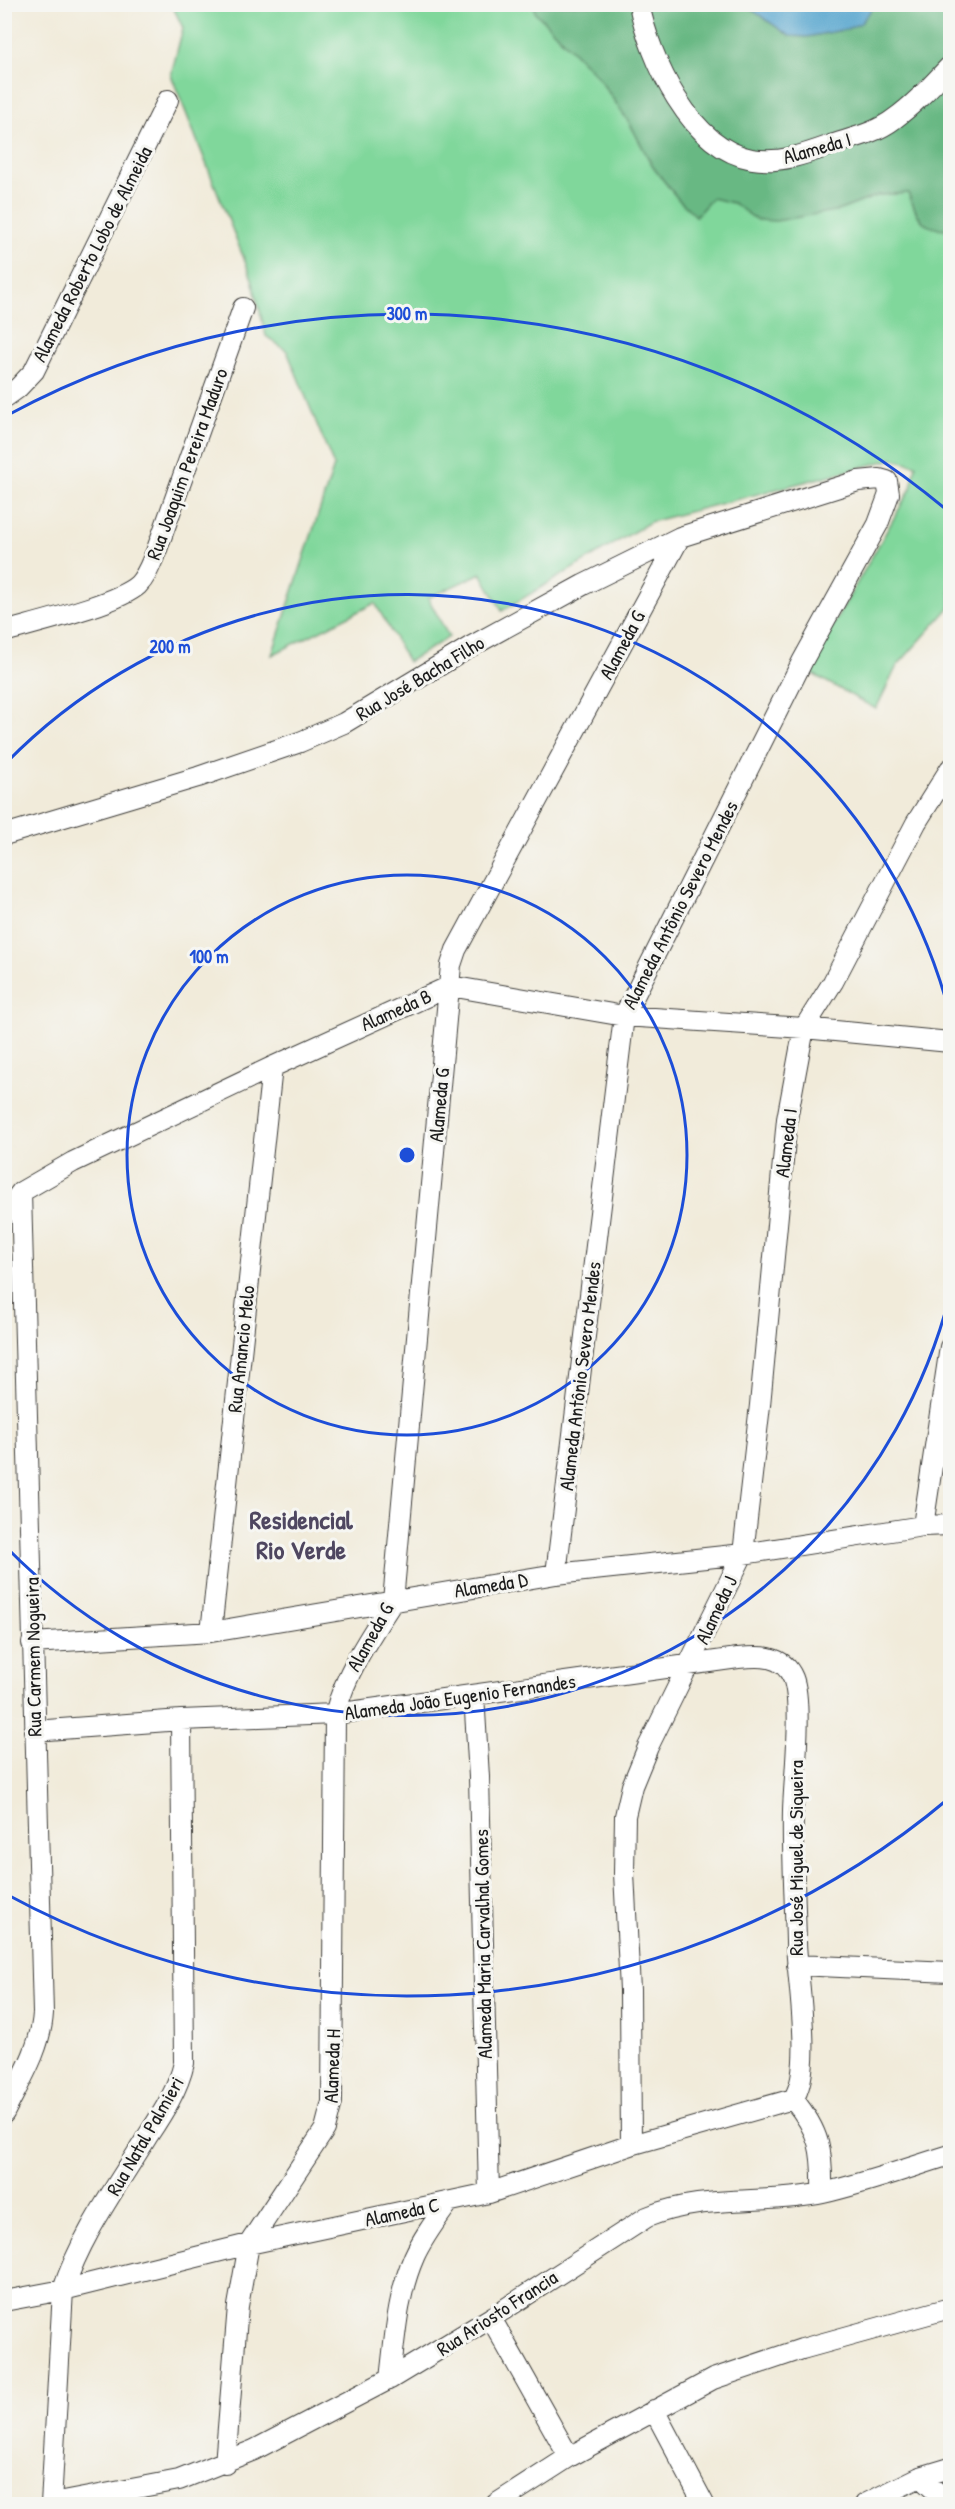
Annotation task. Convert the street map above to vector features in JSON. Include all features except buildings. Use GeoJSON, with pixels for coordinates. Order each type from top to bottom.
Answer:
{"type":"FeatureCollection","features":[{"type":"Feature","properties":{"kind":"street","name":"Alameda I"},"geometry":{"type":"LineString","coordinates":[[639,4],[654,56],[675,96],[706,134],[728,151],[753,159],[774,160],[799,156],[873,131],[893,120],[951,66]]}},
{"type":"Feature","properties":{"kind":"street","name":"Alameda Roberto Lobo de Almeida"},"geometry":{"type":"LineString","coordinates":[[4,398],[18,388],[34,371],[168,100]]}},
{"type":"Feature","properties":{"kind":"street","name":"Rua Joaquim Pereira Maduro"},"geometry":{"type":"LineString","coordinates":[[4,632],[112,599],[130,591],[142,580],[156,552],[243,308]]}},
{"type":"Feature","properties":{"kind":"street","name":"Alameda Antônio Severo Mendes"},"geometry":{"type":"LineString","coordinates":[[556,1574],[624,1016],[802,660],[878,524],[890,489],[884,479],[870,478],[822,490]]}},
{"type":"Feature","properties":{"kind":"street","name":"Rua José Bacha Filho"},"geometry":{"type":"LineString","coordinates":[[4,835],[198,777],[327,731],[583,585],[680,537],[822,490]]}},
{"type":"Feature","properties":{"kind":"street","name":"Alameda G"},"geometry":{"type":"LineString","coordinates":[[335,1714],[349,1674],[393,1601],[450,970],[456,950],[680,537]]}},
{"type":"Feature","properties":{"kind":"street","name":"Alameda I"},"geometry":{"type":"LineString","coordinates":[[743,1554],[760,1406],[787,1119],[804,1028],[833,982],[916,823],[951,769]]}},
{"type":"Feature","properties":{"kind":"street","name":"Alameda B"},"geometry":{"type":"LineString","coordinates":[[21,1192],[124,1136],[450,986],[624,1016],[804,1028],[951,1042]]}},
{"type":"Feature","properties":{"kind":"street","name":"Rua Amancio Melo"},"geometry":{"type":"LineString","coordinates":[[211,1632],[272,1067]]}},
{"type":"Feature","properties":{"kind":"street"},"geometry":{"type":"LineString","coordinates":[[4,1214],[21,1192]]}},
{"type":"Feature","properties":{"kind":"street","name":"Rua Carmem Nogueira"},"geometry":{"type":"LineString","coordinates":[[4,2113],[36,2049],[43,2024],[21,1192]]}},
{"type":"Feature","properties":{"kind":"street"},"geometry":{"type":"LineString","coordinates":[[923,1526],[951,1347]]}},
{"type":"Feature","properties":{"kind":"street","name":"Alameda D"},"geometry":{"type":"LineString","coordinates":[[32,1643],[211,1632],[556,1574],[743,1554],[923,1526],[951,1525]]}},
{"type":"Feature","properties":{"kind":"street","name":"Alameda J"},"geometry":{"type":"LineString","coordinates":[[632,2145],[630,1990],[624,1873],[625,1816],[630,1793],[648,1747],[743,1554]]}},
{"type":"Feature","properties":{"kind":"street","name":"Rua José Miguel de Siqueira"},"geometry":{"type":"LineString","coordinates":[[738,1658],[758,1656],[780,1662],[790,1674],[796,1690],[793,1812],[796,1965],[803,2036],[803,2069],[801,2085],[793,2099]]}},
{"type":"Feature","properties":{"kind":"street","name":"Alameda João Eugenio Fernandes"},"geometry":{"type":"LineString","coordinates":[[34,1731],[181,1720],[335,1714],[738,1658]]}},
{"type":"Feature","properties":{"kind":"street","name":"Alameda Maria Carvalhal Gomes"},"geometry":{"type":"LineString","coordinates":[[474,1695],[479,1777],[489,2193]]}},
{"type":"Feature","properties":{"kind":"street","name":"Alameda H"},"geometry":{"type":"LineString","coordinates":[[225,2464],[238,2306],[249,2244],[325,2129],[332,2102],[335,1714]]}},
{"type":"Feature","properties":{"kind":"street","name":"Rua Natal Palmieri"},"geometry":{"type":"LineString","coordinates":[[51,2505],[63,2290],[70,2267],[87,2236],[171,2099],[184,2063],[181,1720]]}},
{"type":"Feature","properties":{"kind":"street"},"geometry":{"type":"LineString","coordinates":[[796,1965],[951,1972]]}},
{"type":"Feature","properties":{"kind":"street"},"geometry":{"type":"LineString","coordinates":[[793,2099],[811,2123],[820,2143],[822,2193]]}},
{"type":"Feature","properties":{"kind":"street","name":"Alameda C"},"geometry":{"type":"LineString","coordinates":[[4,2301],[63,2290],[249,2244],[489,2193],[632,2145],[793,2099]]}},
{"type":"Feature","properties":{"kind":"street","name":"Rua Ariosto Francia"},"geometry":{"type":"LineString","coordinates":[[51,2505],[179,2480],[225,2464],[332,2411],[390,2379],[658,2212],[690,2206],[822,2193],[951,2155]]}},
{"type":"Feature","properties":{"kind":"street"},"geometry":{"type":"LineString","coordinates":[[390,2379],[399,2304],[410,2268],[428,2232],[449,2202]]}},
{"type":"Feature","properties":{"kind":"street"},"geometry":{"type":"LineString","coordinates":[[496,2505],[569,2457],[694,2388],[737,2370],[802,2349],[951,2308]]}},
{"type":"Feature","properties":{"kind":"street"},"geometry":{"type":"LineString","coordinates":[[491,2318],[569,2457]]}},
{"type":"Feature","properties":{"kind":"street"},"geometry":{"type":"LineString","coordinates":[[654,2410],[704,2505]]}},
{"type":"Feature","properties":{"kind":"street"},"geometry":{"type":"LineString","coordinates":[[865,2505],[920,2477],[951,2468]]}},
{"type":"Feature","properties":{"kind":"street"},"geometry":{"type":"LineString","coordinates":[[920,2477],[950,2505]]}},
{"type":"Feature","properties":{"kind":"green space"},"geometry":{"type":"Polygon","coordinates":[[[172,5],[534,5],[535,12],[598,77],[629,122],[653,167],[679,200],[696,216],[712,198],[733,203],[757,220],[840,210],[879,195],[908,193],[922,220],[933,227],[950,229],[950,607],[897,666],[876,709],[807,671],[911,488],[916,465],[893,459],[650,522],[502,611],[481,573],[428,598],[449,637],[408,662],[375,603],[272,655],[334,466],[287,351],[266,336],[252,279],[171,75],[183,28],[172,5]]]}},
{"type":"Feature","properties":{"kind":"green space"},"geometry":{"type":"Polygon","coordinates":[[[534,5],[636,5],[673,98],[752,164],[874,135],[950,73],[950,229],[926,225],[918,216],[908,193],[879,195],[840,210],[776,221],[757,220],[733,203],[712,198],[696,216],[679,200],[653,167],[629,122],[598,77],[535,12],[534,5]]]}},
{"type":"Feature","properties":{"kind":"green space"},"geometry":{"type":"Polygon","coordinates":[[[644,5],[745,5],[790,36],[807,37],[847,29],[875,5],[950,5],[950,59],[891,115],[801,151],[752,155],[704,128],[673,85],[644,5]]]}},
{"type":"Feature","properties":{"kind":"water"},"geometry":{"type":"Polygon","coordinates":[[[745,5],[875,5],[861,23],[847,29],[807,37],[790,36],[745,5]]]}},
{"type":"Feature","properties":{"kind":"district","name":"Residencial Rio Verde"},"geometry":{"type":"Point","coordinates":[301,1535]}}]}
